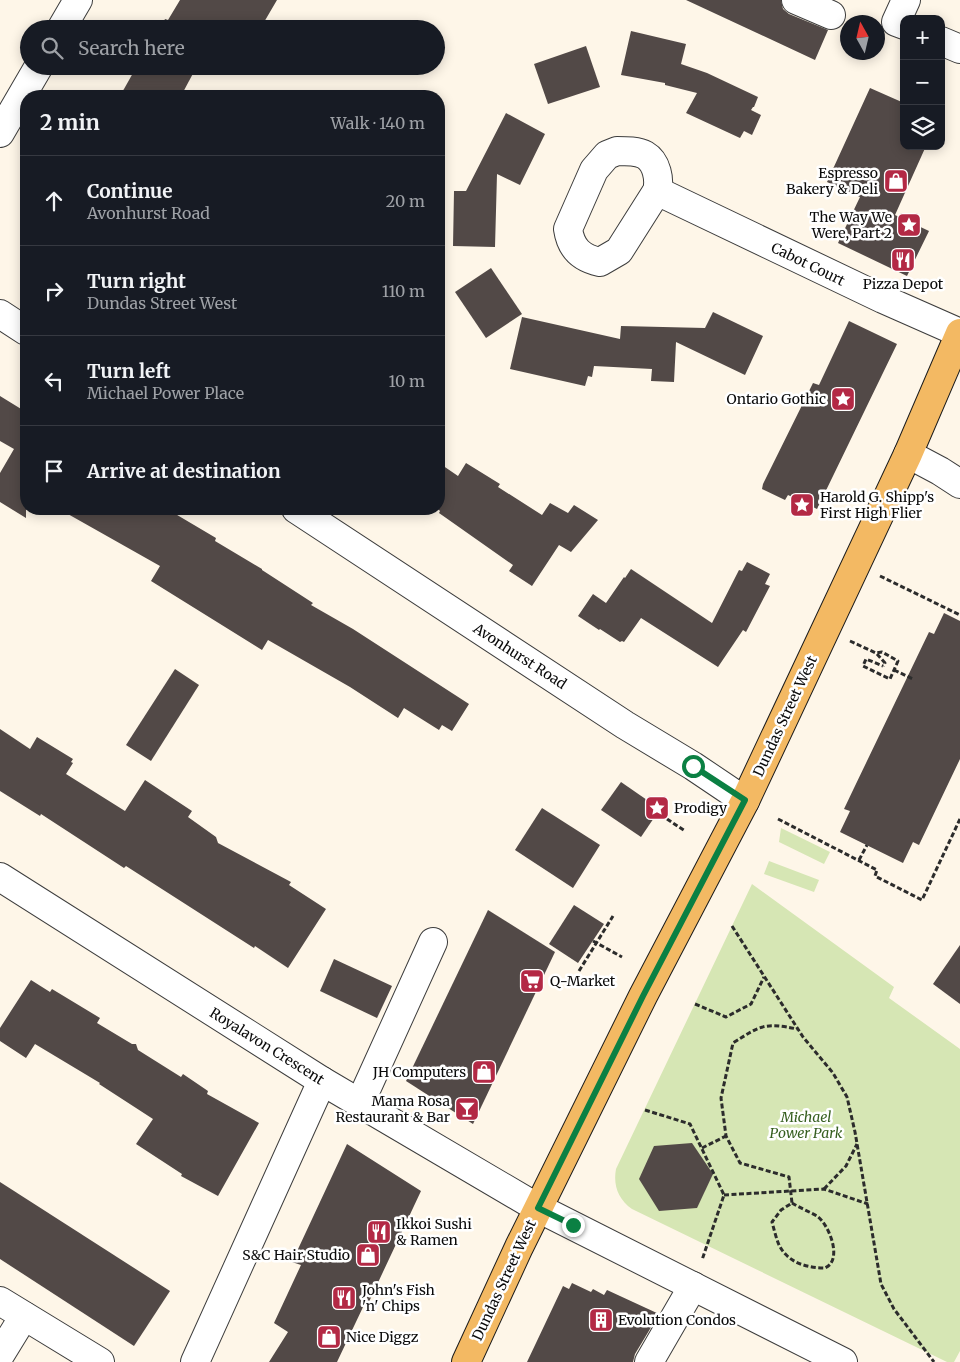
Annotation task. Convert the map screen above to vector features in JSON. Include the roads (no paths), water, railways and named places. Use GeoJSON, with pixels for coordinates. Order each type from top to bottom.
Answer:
{"type":"FeatureCollection","features":[{"type":"Feature","properties":{"kind":"main road","name":"Dundas Street West"},"geometry":{"type":"LineString","coordinates":[[466,1362],[538,1208],[643,996],[745,800],[908,454],[960,333]]}},
{"type":"Feature","properties":{"kind":"street"},"geometry":{"type":"LineString","coordinates":[[66,20],[78,0]]}},
{"type":"Feature","properties":{"kind":"street"},"geometry":{"type":"LineString","coordinates":[[796,0],[831,15]]}},
{"type":"Feature","properties":{"kind":"street"},"geometry":{"type":"LineString","coordinates":[[900,24],[896,22],[906,0]]}},
{"type":"Feature","properties":{"kind":"street"},"geometry":{"type":"LineString","coordinates":[[945,43],[960,49]]}},
{"type":"Feature","properties":{"kind":"street"},"geometry":{"type":"LineString","coordinates":[[25,90],[34,75]]}},
{"type":"Feature","properties":{"kind":"street"},"geometry":{"type":"LineString","coordinates":[[0,133],[20,99]]}},
{"type":"Feature","properties":{"kind":"street","name":"Cabot Court"},"geometry":{"type":"LineString","coordinates":[[657,191],[882,299],[960,333]]}},
{"type":"Feature","properties":{"kind":"street"},"geometry":{"type":"LineString","coordinates":[[0,314],[20,327]]}},
{"type":"Feature","properties":{"kind":"street"},"geometry":{"type":"LineString","coordinates":[[908,454],[960,484]]}},
{"type":"Feature","properties":{"kind":"street","name":"Avonhurst Road"},"geometry":{"type":"LineString","coordinates":[[305,515],[625,725],[745,800]]}},
{"type":"Feature","properties":{"kind":"street","name":"Royalavon Crescent"},"geometry":{"type":"LineString","coordinates":[[0,877],[322,1081],[538,1208],[843,1362]]}},
{"type":"Feature","properties":{"kind":"street"},"geometry":{"type":"LineString","coordinates":[[360,1103],[434,942]]}},
{"type":"Feature","properties":{"kind":"street"},"geometry":{"type":"LineString","coordinates":[[195,1362],[322,1081]]}},
{"type":"Feature","properties":{"kind":"street"},"geometry":{"type":"LineString","coordinates":[[649,1362],[693,1286]]}},
{"type":"Feature","properties":{"kind":"street"},"geometry":{"type":"LineString","coordinates":[[0,1301],[100,1362]]}},
{"type":"Feature","properties":{"kind":"street"},"geometry":{"type":"LineString","coordinates":[[0,1355],[24,1316]]}},
{"type":"Feature","properties":{"kind":"place","name":"Espresso Bakery & Deli"},"geometry":{"type":"Point","coordinates":[896,181]}},
{"type":"Feature","properties":{"kind":"place","name":"The Way We Were, Part 2"},"geometry":{"type":"Point","coordinates":[909,225]}},
{"type":"Feature","properties":{"kind":"place","name":"Pizza Depot"},"geometry":{"type":"Point","coordinates":[903,260]}},
{"type":"Feature","properties":{"kind":"place","name":"Ontario Gothic"},"geometry":{"type":"Point","coordinates":[843,399]}},
{"type":"Feature","properties":{"kind":"place","name":"Harold G. Shipp's First High Flier"},"geometry":{"type":"Point","coordinates":[802,505]}},
{"type":"Feature","properties":{"kind":"place","name":"Prodigy"},"geometry":{"type":"Point","coordinates":[657,808]}},
{"type":"Feature","properties":{"kind":"place","name":"Q-Market"},"geometry":{"type":"Point","coordinates":[532,981]}},
{"type":"Feature","properties":{"kind":"place","name":"JH Computers"},"geometry":{"type":"Point","coordinates":[484,1072]}},
{"type":"Feature","properties":{"kind":"place","name":"Mama Rosa Restaurant & Bar"},"geometry":{"type":"Point","coordinates":[467,1109]}},
{"type":"Feature","properties":{"kind":"place","name":"Ikkoi Sushi & Ramen"},"geometry":{"type":"Point","coordinates":[379,1232]}},
{"type":"Feature","properties":{"kind":"place","name":"S&C Hair Studio"},"geometry":{"type":"Point","coordinates":[368,1255]}},
{"type":"Feature","properties":{"kind":"place","name":"John's Fish 'n' Chips"},"geometry":{"type":"Point","coordinates":[344,1298]}},
{"type":"Feature","properties":{"kind":"place","name":"Evolution Condos"},"geometry":{"type":"Point","coordinates":[601,1320]}},
{"type":"Feature","properties":{"kind":"place","name":"Nice Diggz"},"geometry":{"type":"Point","coordinates":[329,1337]}},
{"type":"Feature","properties":{"kind":"park label","name":"Michael Power Park"},"geometry":{"type":"Point","coordinates":[806,1126]}}]}
